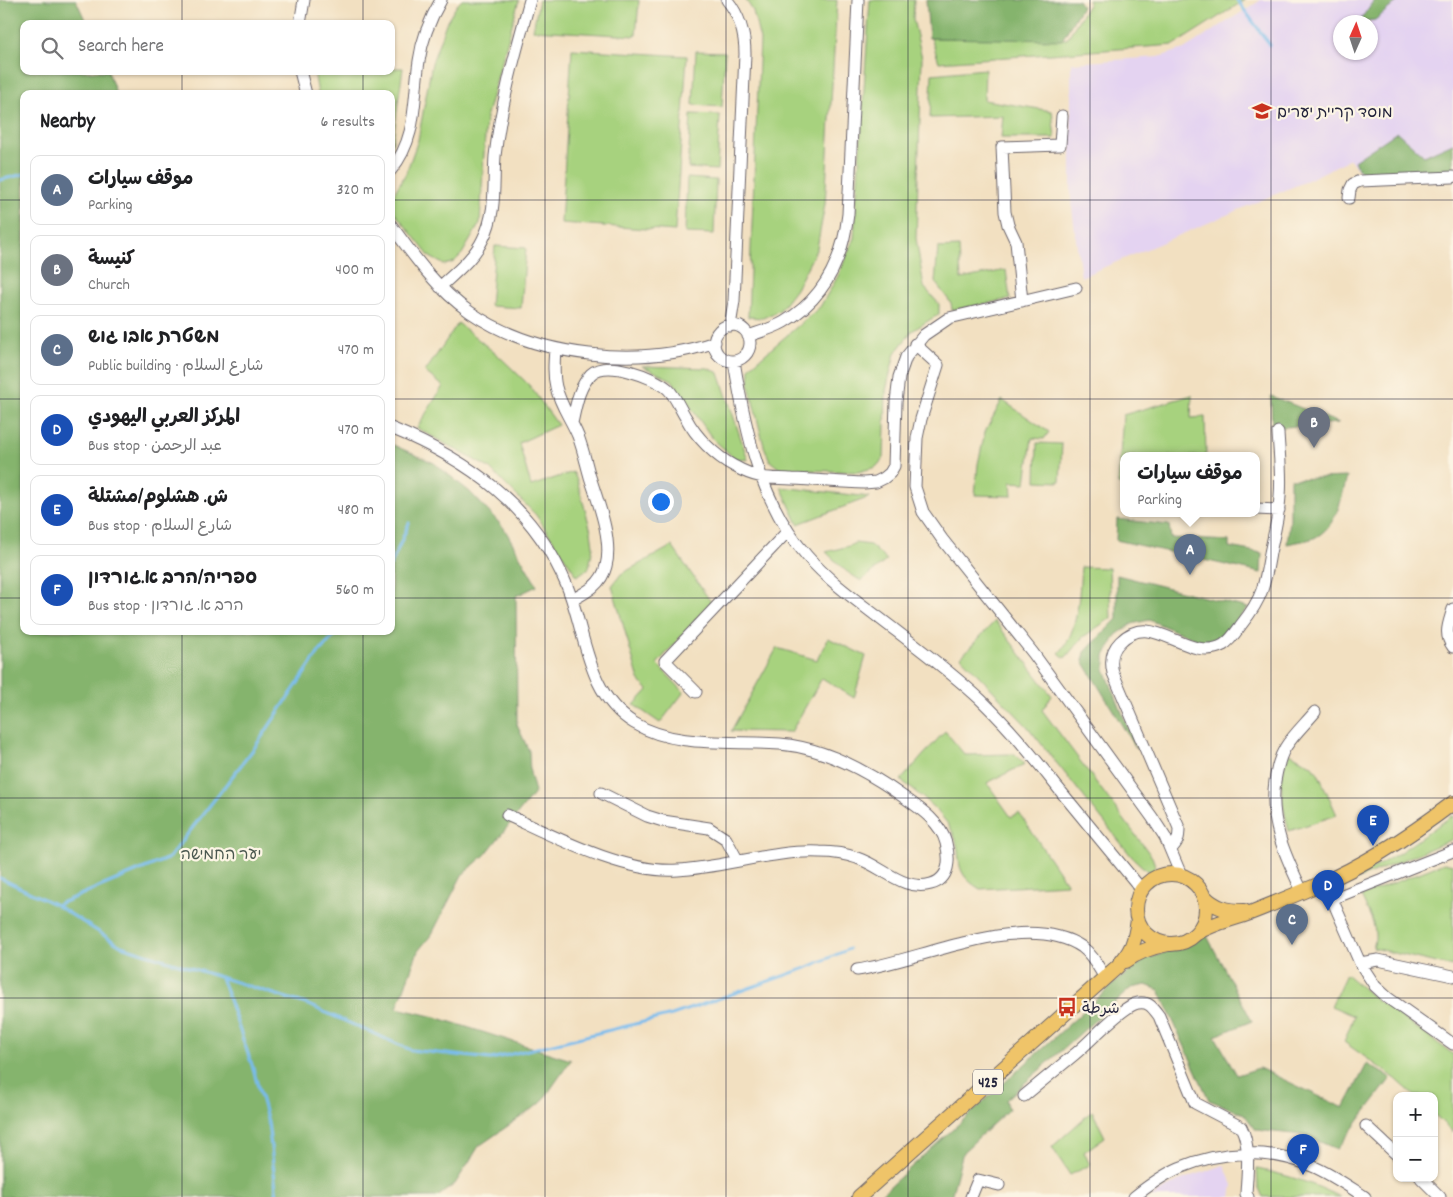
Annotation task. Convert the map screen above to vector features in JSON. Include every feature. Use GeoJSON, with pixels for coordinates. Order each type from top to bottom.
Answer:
{"type":"FeatureCollection","features":[{"type":"Feature","properties":{"kind":"main road","name":"425"},"geometry":{"type":"LineString","coordinates":[[1117,967],[1142,950],[1153,946],[1180,943],[1220,921],[1262,908],[1322,883],[1394,845],[1453,803]]}},
{"type":"Feature","properties":{"kind":"main road"},"geometry":{"type":"LineString","coordinates":[[1142,890],[1159,876],[1181,875]]}},
{"type":"Feature","properties":{"kind":"main road","name":"425"},"geometry":{"type":"LineString","coordinates":[[1181,875],[1199,887],[1211,903],[1225,909],[1242,911],[1262,908]]}},
{"type":"Feature","properties":{"kind":"main road","name":"425"},"geometry":{"type":"LineString","coordinates":[[859,1197],[1117,967],[1131,950],[1135,940],[1138,920],[1136,910],[1142,890]]}},
{"type":"Feature","properties":{"kind":"main road"},"geometry":{"type":"LineString","coordinates":[[1197,933],[1203,925],[1206,916],[1207,906],[1204,896]]}},
{"type":"Feature","properties":{"kind":"main road"},"geometry":{"type":"LineString","coordinates":[[1138,920],[1143,930],[1150,937],[1170,944]]}},
{"type":"Feature","properties":{"kind":"street"},"geometry":{"type":"LineString","coordinates":[[301,20],[304,0]]}},
{"type":"Feature","properties":{"kind":"street"},"geometry":{"type":"LineString","coordinates":[[395,165],[400,158],[409,136],[422,43],[427,26],[441,0]]}},
{"type":"Feature","properties":{"kind":"street"},"geometry":{"type":"LineString","coordinates":[[440,287],[476,251],[484,238],[489,223],[494,203],[495,156],[510,73],[530,0]]}},
{"type":"Feature","properties":{"kind":"street"},"geometry":{"type":"LineString","coordinates":[[726,0],[738,16],[742,28],[745,54],[734,301],[730,326]]}},
{"type":"Feature","properties":{"kind":"street"},"geometry":{"type":"LineString","coordinates":[[748,336],[783,323],[811,301],[833,272],[840,254],[846,235],[848,214],[858,0]]}},
{"type":"Feature","properties":{"kind":"street"},"geometry":{"type":"LineString","coordinates":[[301,75],[305,90]]}},
{"type":"Feature","properties":{"kind":"street"},"geometry":{"type":"LineString","coordinates":[[1022,302],[1016,242],[1008,225],[1005,212],[1002,147],[1060,145],[1062,116]]}},
{"type":"Feature","properties":{"kind":"street"},"geometry":{"type":"LineString","coordinates":[[1350,198],[1350,190],[1353,184],[1360,182],[1453,178]]}},
{"type":"Feature","properties":{"kind":"street"},"geometry":{"type":"LineString","coordinates":[[395,231],[413,256],[440,287],[469,311],[499,330],[530,342],[555,349],[596,354],[630,355],[664,354],[697,348],[715,342]]}},
{"type":"Feature","properties":{"kind":"street"},"geometry":{"type":"LineString","coordinates":[[572,423],[578,396],[583,384],[593,372],[604,369],[626,370],[647,376],[670,391],[687,421],[716,454],[735,466],[762,477],[864,483],[876,482],[888,476],[894,462],[896,402],[900,377],[906,357],[915,344],[931,329],[949,318],[1076,288]]}},
{"type":"Feature","properties":{"kind":"street"},"geometry":{"type":"LineString","coordinates":[[730,326],[741,328],[748,336],[750,344],[748,352],[742,358],[734,361],[726,360],[716,351],[715,342],[719,332],[730,326]]}},
{"type":"Feature","properties":{"kind":"street"},"geometry":{"type":"LineString","coordinates":[[915,344],[938,365],[917,438],[916,487],[923,512],[942,539],[1033,653],[1152,817],[1165,837],[1181,875]]}},
{"type":"Feature","properties":{"kind":"street"},"geometry":{"type":"LineString","coordinates":[[555,349],[555,385],[578,437],[602,515],[608,552],[606,566],[596,585],[588,592],[572,600]]}},
{"type":"Feature","properties":{"kind":"street"},"geometry":{"type":"LineString","coordinates":[[734,361],[743,416],[762,477],[788,531],[806,556],[827,576],[981,700],[1018,738],[1142,890]]}},
{"type":"Feature","properties":{"kind":"street"},"geometry":{"type":"LineString","coordinates":[[395,430],[452,458],[489,482],[509,499],[526,518],[542,538],[555,561],[572,600],[595,679],[603,694],[631,722],[669,737],[693,741],[780,744],[817,751],[840,761],[883,782],[922,810],[937,826],[945,839],[949,856],[948,867],[938,883],[925,886],[910,885],[857,858],[834,852],[791,852],[680,870],[659,870],[631,864],[582,849],[508,815]]}},
{"type":"Feature","properties":{"kind":"street"},"geometry":{"type":"LineString","coordinates":[[1171,849],[1179,837],[1179,828],[1110,662],[1116,646],[1130,633],[1146,630],[1207,650],[1223,645],[1233,636],[1249,614],[1262,590],[1279,510],[1281,474],[1278,432]]}},
{"type":"Feature","properties":{"kind":"street"},"geometry":{"type":"LineString","coordinates":[[1260,509],[1279,510]]}},
{"type":"Feature","properties":{"kind":"street"},"geometry":{"type":"LineString","coordinates":[[696,692],[665,661],[788,531]]}},
{"type":"Feature","properties":{"kind":"street"},"geometry":{"type":"LineString","coordinates":[[1453,609],[1447,630],[1447,638],[1453,647]]}},
{"type":"Feature","properties":{"kind":"street"},"geometry":{"type":"LineString","coordinates":[[1302,892],[1283,850],[1276,827],[1274,787],[1278,764],[1285,748],[1315,712]]}},
{"type":"Feature","properties":{"kind":"street"},"geometry":{"type":"LineString","coordinates":[[601,793],[646,816],[663,821],[709,828],[726,838],[738,861]]}},
{"type":"Feature","properties":{"kind":"street"},"geometry":{"type":"LineString","coordinates":[[1332,899],[1453,851]]}},
{"type":"Feature","properties":{"kind":"street"},"geometry":{"type":"LineString","coordinates":[[1322,883],[1332,899],[1360,963],[1374,986],[1453,1044]]}},
{"type":"Feature","properties":{"kind":"street"},"geometry":{"type":"LineString","coordinates":[[858,970],[995,937],[1040,934],[1066,939],[1082,947],[1090,954],[1105,978]]}},
{"type":"Feature","properties":{"kind":"street"},"geometry":{"type":"LineString","coordinates":[[1360,963],[1378,960],[1453,976]]}},
{"type":"Feature","properties":{"kind":"street"},"geometry":{"type":"LineString","coordinates":[[1024,1096],[1075,1054],[1126,1008],[1136,1003],[1145,1002],[1152,1006],[1159,1016],[1195,1103],[1241,1127],[1245,1134],[1247,1153],[1246,1194],[1248,1197]]}},
{"type":"Feature","properties":{"kind":"street"},"geometry":{"type":"LineString","coordinates":[[1366,1126],[1393,1151]]}},
{"type":"Feature","properties":{"kind":"street"},"geometry":{"type":"LineString","coordinates":[[1134,1197],[1178,1168],[1204,1159],[1228,1154],[1247,1153],[1261,1153],[1289,1158],[1312,1166],[1365,1197]]}},
{"type":"Feature","properties":{"kind":"street"},"geometry":{"type":"LineString","coordinates":[[971,1197],[978,1180],[999,1184]]}},
{"type":"Feature","properties":{"kind":"street"},"geometry":{"type":"LineString","coordinates":[[1425,1182],[1440,1197]]}},
{"type":"Feature","properties":{"kind":"shaded area","name":"מוסד קריית יערים"},"geometry":{"type":"Polygon","coordinates":[[[1261,0],[1453,0],[1453,174],[1362,176],[1350,159],[1302,183],[1081,277],[1071,200],[1071,63],[1159,57],[1184,49],[1261,0]]]}},
{"type":"Feature","properties":{"kind":"shaded area"},"geometry":{"type":"Polygon","coordinates":[[[1224,1165],[1233,1185],[1231,1197],[1151,1197],[1178,1181],[1224,1165]]]}},
{"type":"Feature","properties":{"kind":"green space","name":"יער החמישה"},"geometry":{"type":"Polygon","coordinates":[[[0,0],[76,0],[85,20],[20,20],[20,75],[109,75],[115,90],[20,90],[20,635],[395,635],[395,446],[434,463],[470,492],[504,528],[537,586],[516,596],[517,725],[529,751],[530,773],[535,792],[485,855],[462,875],[432,934],[418,951],[397,1008],[435,1017],[571,1060],[541,1103],[479,1146],[455,1184],[437,1197],[0,1197],[0,0]]]}},
{"type":"Feature","properties":{"kind":"green space"},"geometry":{"type":"Polygon","coordinates":[[[462,0],[519,0],[486,118],[480,223],[462,254],[454,262],[445,265],[430,257],[395,213],[395,192],[406,173],[418,140],[432,63],[446,23],[462,0]]]}},
{"type":"Feature","properties":{"kind":"green space"},"geometry":{"type":"Polygon","coordinates":[[[539,0],[639,0],[636,36],[533,30],[539,0]]]}},
{"type":"Feature","properties":{"kind":"green space"},"geometry":{"type":"Polygon","coordinates":[[[746,0],[837,0],[825,204],[817,248],[796,289],[780,310],[763,318],[748,317],[760,40],[753,11],[746,0]]]}},
{"type":"Feature","properties":{"kind":"green space"},"geometry":{"type":"Polygon","coordinates":[[[870,0],[914,0],[913,19],[922,58],[916,238],[924,287],[939,304],[939,314],[912,331],[895,353],[886,390],[884,458],[876,467],[858,472],[780,469],[770,461],[764,446],[749,386],[750,367],[820,307],[838,276],[854,238],[870,0]]]}},
{"type":"Feature","properties":{"kind":"green space"},"geometry":{"type":"Polygon","coordinates":[[[926,0],[1078,0],[1082,6],[1062,40],[929,38],[926,0]]]}},
{"type":"Feature","properties":{"kind":"green space"},"geometry":{"type":"Polygon","coordinates":[[[1088,0],[1245,0],[1174,45],[939,62],[931,38],[1067,39],[1089,3],[1088,0]]]}},
{"type":"Feature","properties":{"kind":"green space"},"geometry":{"type":"Polygon","coordinates":[[[1374,0],[1399,0],[1378,18],[1378,15],[1364,15],[1374,0]]]}},
{"type":"Feature","properties":{"kind":"green space"},"geometry":{"type":"Polygon","coordinates":[[[572,49],[687,56],[675,231],[561,223],[572,49]]]}},
{"type":"Feature","properties":{"kind":"green space"},"geometry":{"type":"Polygon","coordinates":[[[696,51],[725,52],[722,107],[693,105],[696,51]]]}},
{"type":"Feature","properties":{"kind":"green space"},"geometry":{"type":"Polygon","coordinates":[[[395,68],[403,68],[395,124],[395,90],[317,90],[315,75],[395,75],[395,68]]]}},
{"type":"Feature","properties":{"kind":"green space"},"geometry":{"type":"Polygon","coordinates":[[[985,69],[984,100],[1052,111],[1055,138],[1001,138],[1003,116],[930,118],[932,74],[985,69]]]}},
{"type":"Feature","properties":{"kind":"green space"},"geometry":{"type":"Polygon","coordinates":[[[691,114],[720,115],[717,170],[688,168],[691,114]]]}},
{"type":"Feature","properties":{"kind":"green space"},"geometry":{"type":"Polygon","coordinates":[[[1397,132],[1424,156],[1453,143],[1453,172],[1362,175],[1354,161],[1397,132]]]}},
{"type":"Feature","properties":{"kind":"green space"},"geometry":{"type":"Polygon","coordinates":[[[687,178],[716,180],[714,234],[685,233],[687,178]]]}},
{"type":"Feature","properties":{"kind":"green space"},"geometry":{"type":"Polygon","coordinates":[[[495,246],[526,248],[521,308],[490,306],[495,246]]]}},
{"type":"Feature","properties":{"kind":"green space"},"geometry":{"type":"Polygon","coordinates":[[[959,247],[961,279],[1006,270],[1010,299],[952,310],[951,303],[935,282],[938,248],[959,247]]]}},
{"type":"Feature","properties":{"kind":"green space"},"geometry":{"type":"Polygon","coordinates":[[[458,323],[500,357],[529,385],[558,425],[519,443],[531,486],[573,472],[577,480],[591,531],[593,546],[589,568],[577,576],[536,515],[489,468],[417,428],[443,386],[425,372],[458,323]]]}},
{"type":"Feature","properties":{"kind":"green space"},"geometry":{"type":"Polygon","coordinates":[[[642,366],[708,368],[719,373],[748,460],[734,458],[712,438],[672,380],[642,366]]]}},
{"type":"Feature","properties":{"kind":"green space"},"geometry":{"type":"Polygon","coordinates":[[[1192,395],[1191,418],[1205,417],[1206,452],[1120,452],[1123,415],[1192,395]]]}},
{"type":"Feature","properties":{"kind":"green space"},"geometry":{"type":"Polygon","coordinates":[[[1271,396],[1339,423],[1272,428],[1271,396]]]}},
{"type":"Feature","properties":{"kind":"green space"},"geometry":{"type":"Polygon","coordinates":[[[1002,400],[1049,432],[1044,439],[1032,438],[1026,483],[1011,482],[1012,496],[975,495],[978,464],[985,432],[1002,400]]]}},
{"type":"Feature","properties":{"kind":"green space"},"geometry":{"type":"Polygon","coordinates":[[[1037,443],[1062,444],[1060,482],[1036,481],[1037,443]]]}},
{"type":"Feature","properties":{"kind":"green space"},"geometry":{"type":"Polygon","coordinates":[[[1120,456],[1120,484],[1118,484],[1120,456]]]}},
{"type":"Feature","properties":{"kind":"green space"},"geometry":{"type":"Polygon","coordinates":[[[1347,477],[1337,512],[1328,527],[1314,538],[1287,544],[1290,520],[1290,479],[1347,477]]]}},
{"type":"Feature","properties":{"kind":"green space"},"geometry":{"type":"Polygon","coordinates":[[[781,487],[870,497],[798,524],[781,487]]]}},
{"type":"Feature","properties":{"kind":"green space"},"geometry":{"type":"Polygon","coordinates":[[[1117,519],[1169,525],[1171,538],[1229,541],[1229,547],[1262,553],[1261,573],[1116,540],[1117,519]]]}},
{"type":"Feature","properties":{"kind":"green space"},"geometry":{"type":"Polygon","coordinates":[[[855,543],[870,545],[887,560],[861,581],[846,571],[826,552],[855,543]]]}},
{"type":"Feature","properties":{"kind":"green space"},"geometry":{"type":"Polygon","coordinates":[[[672,546],[711,602],[657,664],[684,692],[660,723],[634,705],[648,690],[639,680],[612,586],[621,574],[672,546]]]}},
{"type":"Feature","properties":{"kind":"green space"},"geometry":{"type":"Polygon","coordinates":[[[1081,567],[1109,568],[1111,618],[1083,637],[1065,658],[1059,653],[1066,644],[1074,624],[1077,612],[1081,567]]]}},
{"type":"Feature","properties":{"kind":"green space"},"geometry":{"type":"Polygon","coordinates":[[[1117,575],[1248,608],[1223,637],[1214,642],[1200,641],[1149,620],[1132,624],[1116,635],[1105,656],[1105,670],[1137,750],[1083,661],[1085,652],[1117,619],[1117,575]]]}},
{"type":"Feature","properties":{"kind":"green space"},"geometry":{"type":"Polygon","coordinates":[[[995,621],[1052,696],[1042,710],[1152,857],[1155,865],[1153,871],[1147,871],[1132,857],[1027,726],[961,657],[995,621]]]}},
{"type":"Feature","properties":{"kind":"green space"},"geometry":{"type":"Polygon","coordinates":[[[828,638],[866,656],[854,698],[822,678],[791,732],[731,731],[777,648],[817,660],[828,638]]]}},
{"type":"Feature","properties":{"kind":"green space"},"geometry":{"type":"Polygon","coordinates":[[[945,731],[965,755],[1015,754],[1025,764],[987,783],[1011,817],[1019,813],[1067,884],[980,889],[964,875],[951,829],[935,809],[901,780],[945,731]]]}},
{"type":"Feature","properties":{"kind":"green space"},"geometry":{"type":"Polygon","coordinates":[[[1290,753],[1311,765],[1318,773],[1337,815],[1289,831],[1282,799],[1282,775],[1284,765],[1290,753]]]}},
{"type":"Feature","properties":{"kind":"green space"},"geometry":{"type":"Polygon","coordinates":[[[1453,815],[1453,839],[1344,885],[1399,853],[1453,815]]]}},
{"type":"Feature","properties":{"kind":"green space"},"geometry":{"type":"Polygon","coordinates":[[[1444,863],[1453,865],[1453,967],[1373,948],[1375,941],[1374,928],[1361,896],[1444,863]]]}},
{"type":"Feature","properties":{"kind":"green space"},"geometry":{"type":"Polygon","coordinates":[[[1207,936],[1252,1021],[1215,1036],[1237,1075],[1259,1068],[1344,1108],[1367,1064],[1391,1078],[1337,1149],[1303,1135],[1256,1130],[1244,1114],[1209,1100],[1159,990],[1146,985],[1131,988],[1006,1100],[1009,1109],[963,1152],[951,1197],[878,1197],[1118,980],[1145,960],[1207,936]]]}},
{"type":"Feature","properties":{"kind":"green space"},"geometry":{"type":"Polygon","coordinates":[[[1346,974],[1373,997],[1453,1054],[1453,1132],[1438,1118],[1438,1092],[1411,1092],[1396,1079],[1344,1042],[1354,1016],[1331,1006],[1346,974]]]}},
{"type":"Feature","properties":{"kind":"green space"},"geometry":{"type":"Polygon","coordinates":[[[1092,1111],[1105,1137],[1084,1152],[1090,1165],[1070,1175],[1052,1147],[1092,1111]]]}},
{"type":"Feature","properties":{"kind":"green space"},"geometry":{"type":"Polygon","coordinates":[[[1257,1169],[1300,1180],[1340,1197],[1263,1197],[1258,1186],[1257,1169]]]}},
{"type":"Feature","properties":{"kind":"waterway"},"geometry":{"type":"LineString","coordinates":[[1237,0],[1270,45]]}},
{"type":"Feature","properties":{"kind":"waterway"},"geometry":{"type":"LineString","coordinates":[[0,180],[20,175]]}},
{"type":"Feature","properties":{"kind":"waterway"},"geometry":{"type":"LineString","coordinates":[[395,556],[409,523]]}},
{"type":"Feature","properties":{"kind":"waterway"},"geometry":{"type":"LineString","coordinates":[[56,905],[169,858],[255,747],[319,652],[335,635]]}},
{"type":"Feature","properties":{"kind":"waterway"},"geometry":{"type":"LineString","coordinates":[[0,878],[56,905],[121,946],[306,1004],[411,1050],[491,1059],[672,1015],[806,968],[849,949]]}},
{"type":"Feature","properties":{"kind":"waterway"},"geometry":{"type":"LineString","coordinates":[[221,977],[252,1065],[268,1122],[277,1197]]}},
{"type":"Feature","properties":{"kind":"place","name":"מוסד קריית יערים"},"geometry":{"type":"Point","coordinates":[1262,111]}},
{"type":"Feature","properties":{"kind":"place","name":"كنيسة"},"geometry":{"type":"Point","coordinates":[1314,448]}},
{"type":"Feature","properties":{"kind":"place","name":"موقف سيارات"},"geometry":{"type":"Point","coordinates":[1190,575]}},
{"type":"Feature","properties":{"kind":"place","name":"ش. هشلوم/مشتلة"},"geometry":{"type":"Point","coordinates":[1373,846]}},
{"type":"Feature","properties":{"kind":"place","name":"المركز العربي اليهودي"},"geometry":{"type":"Point","coordinates":[1328,911]}},
{"type":"Feature","properties":{"kind":"place","name":"משטרת אבו גוש"},"geometry":{"type":"Point","coordinates":[1292,945]}},
{"type":"Feature","properties":{"kind":"place","name":"شرطة"},"geometry":{"type":"Point","coordinates":[1067,1007]}},
{"type":"Feature","properties":{"kind":"place","name":"ספריה/הרב א.גורדון"},"geometry":{"type":"Point","coordinates":[1303,1175]}}]}
